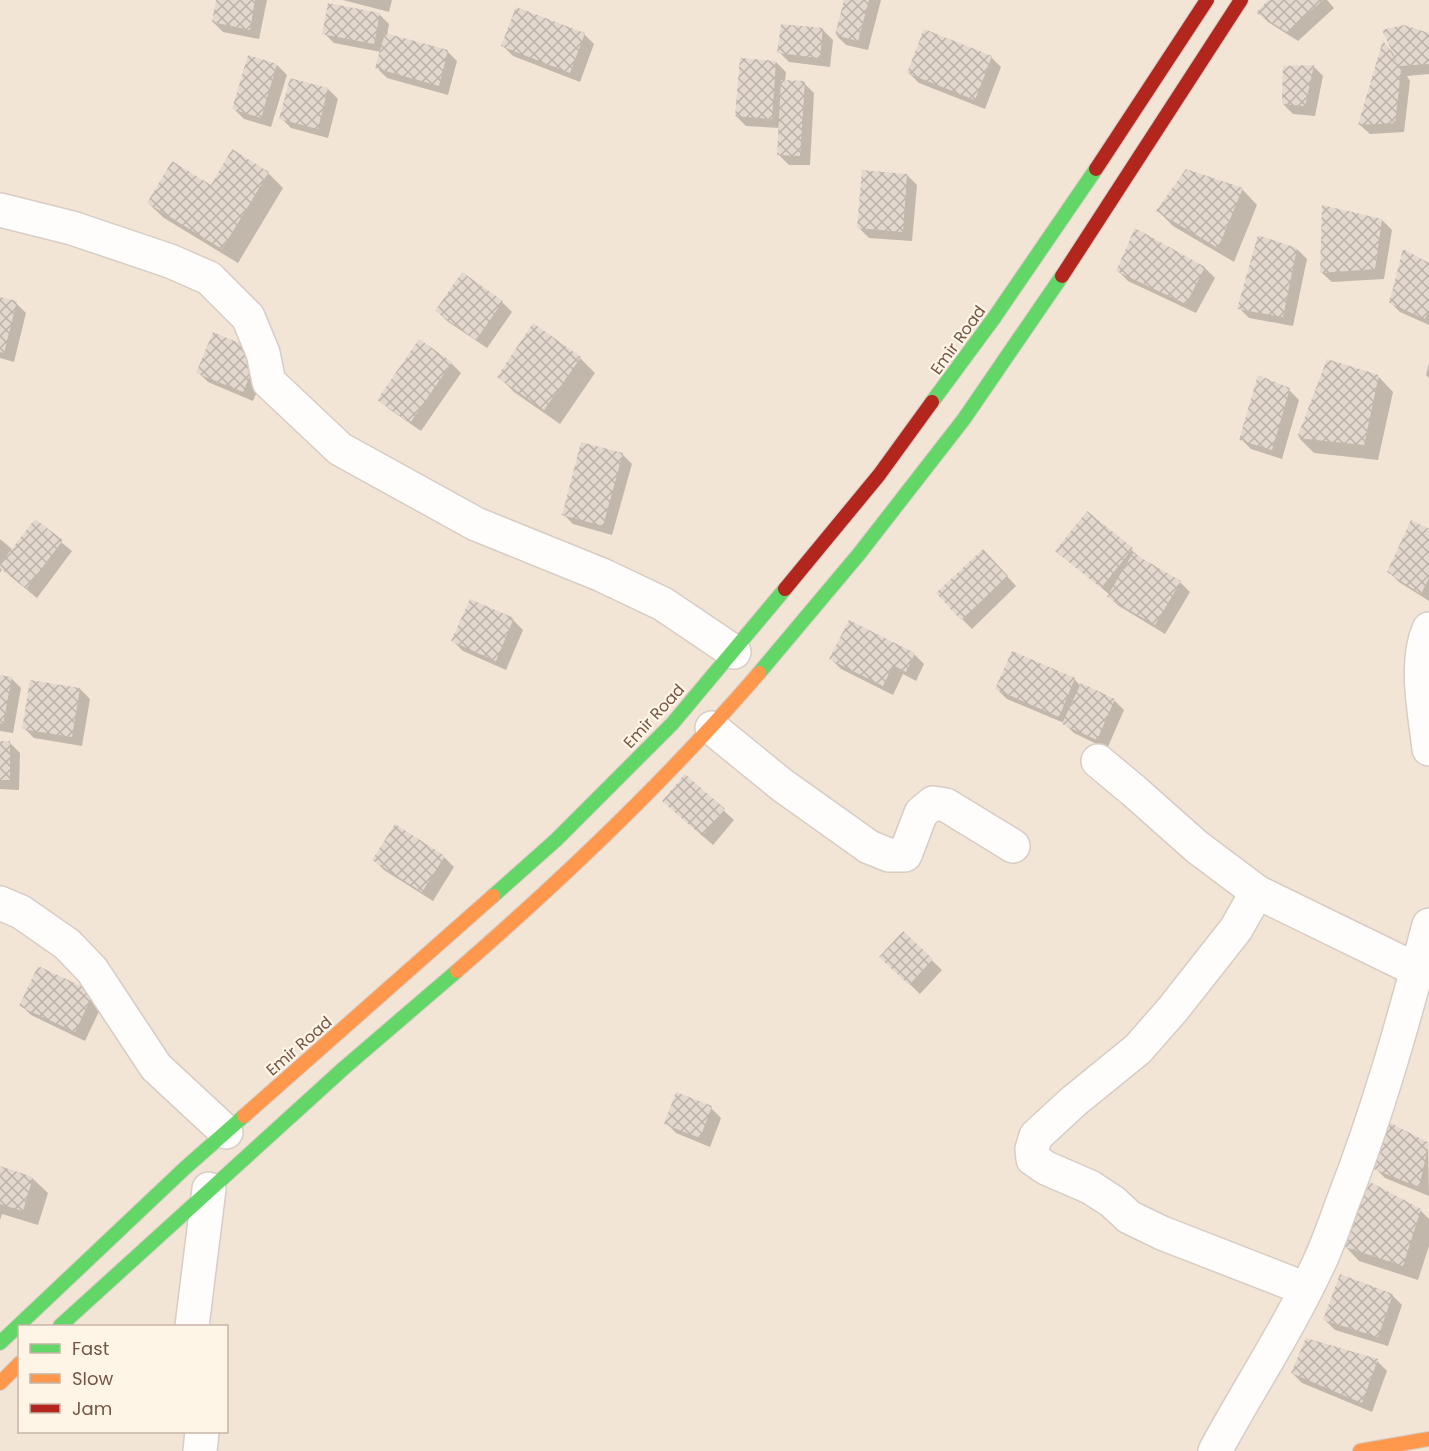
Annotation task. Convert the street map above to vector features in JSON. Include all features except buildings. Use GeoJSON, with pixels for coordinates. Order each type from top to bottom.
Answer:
{"type":"FeatureCollection","features":[{"type":"Feature","properties":{"kind":"main road","name":"Emir Road"},"geometry":{"type":"LineString","coordinates":[[19,1325],[116,1232],[226,1132],[556,840],[672,724],[879,475],[994,318],[1211,7]]}},
{"type":"Feature","properties":{"kind":"main road","name":"Emir Road"},"geometry":{"type":"LineString","coordinates":[[61,1325],[209,1189],[582,858],[712,728],[852,562],[964,419],[1068,268],[1211,7]]}},
{"type":"Feature","properties":{"kind":"main road","name":"Emir Road"},"geometry":{"type":"LineString","coordinates":[[0,1343],[18,1326]]}},
{"type":"Feature","properties":{"kind":"main road"},"geometry":{"type":"LineString","coordinates":[[0,1383],[18,1365]]}},
{"type":"Feature","properties":{"kind":"main road"},"geometry":{"type":"LineString","coordinates":[[1360,1451],[1429,1439]]}},
{"type":"Feature","properties":{"kind":"street"},"geometry":{"type":"LineString","coordinates":[[0,210],[72,228],[170,261],[209,278],[248,317],[263,353],[269,382],[340,449],[476,524],[602,575],[663,604],[734,652]]}},
{"type":"Feature","properties":{"kind":"street"},"geometry":{"type":"LineString","coordinates":[[1429,629],[1421,674],[1429,749]]}},
{"type":"Feature","properties":{"kind":"street"},"geometry":{"type":"LineString","coordinates":[[712,728],[782,785],[840,827],[869,847],[889,855],[905,855],[921,813],[933,803],[946,805],[1013,846]]}},
{"type":"Feature","properties":{"kind":"street"},"geometry":{"type":"LineString","coordinates":[[1098,761],[1197,847],[1257,892],[1417,970]]}},
{"type":"Feature","properties":{"kind":"street"},"geometry":{"type":"LineString","coordinates":[[1257,892],[1236,929],[1173,1009],[1138,1049],[1074,1101],[1036,1136],[1032,1149],[1033,1159],[1046,1168],[1090,1187],[1113,1202],[1129,1217],[1162,1233],[1306,1289]]}},
{"type":"Feature","properties":{"kind":"street"},"geometry":{"type":"LineString","coordinates":[[0,903],[21,912],[67,944],[92,970],[156,1066],[226,1132]]}},
{"type":"Feature","properties":{"kind":"street"},"geometry":{"type":"LineString","coordinates":[[1215,1451],[1243,1399],[1279,1341],[1319,1263],[1362,1155],[1405,1018],[1429,925]]}},
{"type":"Feature","properties":{"kind":"street"},"geometry":{"type":"LineString","coordinates":[[192,1325],[209,1189]]}},
{"type":"Feature","properties":{"kind":"street"},"geometry":{"type":"LineString","coordinates":[[200,1451],[202,1433]]}},
{"type":"Feature","properties":{"kind":"shaded area"},"geometry":{"type":"Polygon","coordinates":[[[0,0],[1429,0],[1429,1451],[0,1451],[0,0]]]}},
{"type":"Feature","properties":{"kind":"traffic: fast"},"geometry":{"type":"LineString","coordinates":[[932,402],[994,318],[1096,169]]}},
{"type":"Feature","properties":{"kind":"traffic: fast"},"geometry":{"type":"LineString","coordinates":[[759,673],[859,554],[964,419],[1062,276]]}},
{"type":"Feature","properties":{"kind":"traffic: fast"},"geometry":{"type":"LineString","coordinates":[[493,896],[556,840],[672,724],[785,589]]}},
{"type":"Feature","properties":{"kind":"traffic: fast"},"geometry":{"type":"LineString","coordinates":[[61,1325],[344,1068],[457,971]]}},
{"type":"Feature","properties":{"kind":"traffic: fast"},"geometry":{"type":"LineString","coordinates":[[19,1325],[185,1168],[244,1116]]}},
{"type":"Feature","properties":{"kind":"traffic: fast"},"geometry":{"type":"LineString","coordinates":[[0,1343],[18,1326]]}},
{"type":"Feature","properties":{"kind":"traffic: slow"},"geometry":{"type":"LineString","coordinates":[[457,971],[614,827],[688,752],[759,673]]}},
{"type":"Feature","properties":{"kind":"traffic: slow"},"geometry":{"type":"LineString","coordinates":[[244,1116],[493,896]]}},
{"type":"Feature","properties":{"kind":"traffic: slow"},"geometry":{"type":"LineString","coordinates":[[0,1383],[18,1365]]}},
{"type":"Feature","properties":{"kind":"traffic: slow"},"geometry":{"type":"LineString","coordinates":[[1360,1451],[1429,1439]]}},
{"type":"Feature","properties":{"kind":"traffic: jam"},"geometry":{"type":"LineString","coordinates":[[1096,169],[1207,0]]}},
{"type":"Feature","properties":{"kind":"traffic: jam"},"geometry":{"type":"LineString","coordinates":[[1062,276],[1241,0]]}},
{"type":"Feature","properties":{"kind":"traffic: jam"},"geometry":{"type":"LineString","coordinates":[[785,589],[879,475],[932,402]]}}]}
